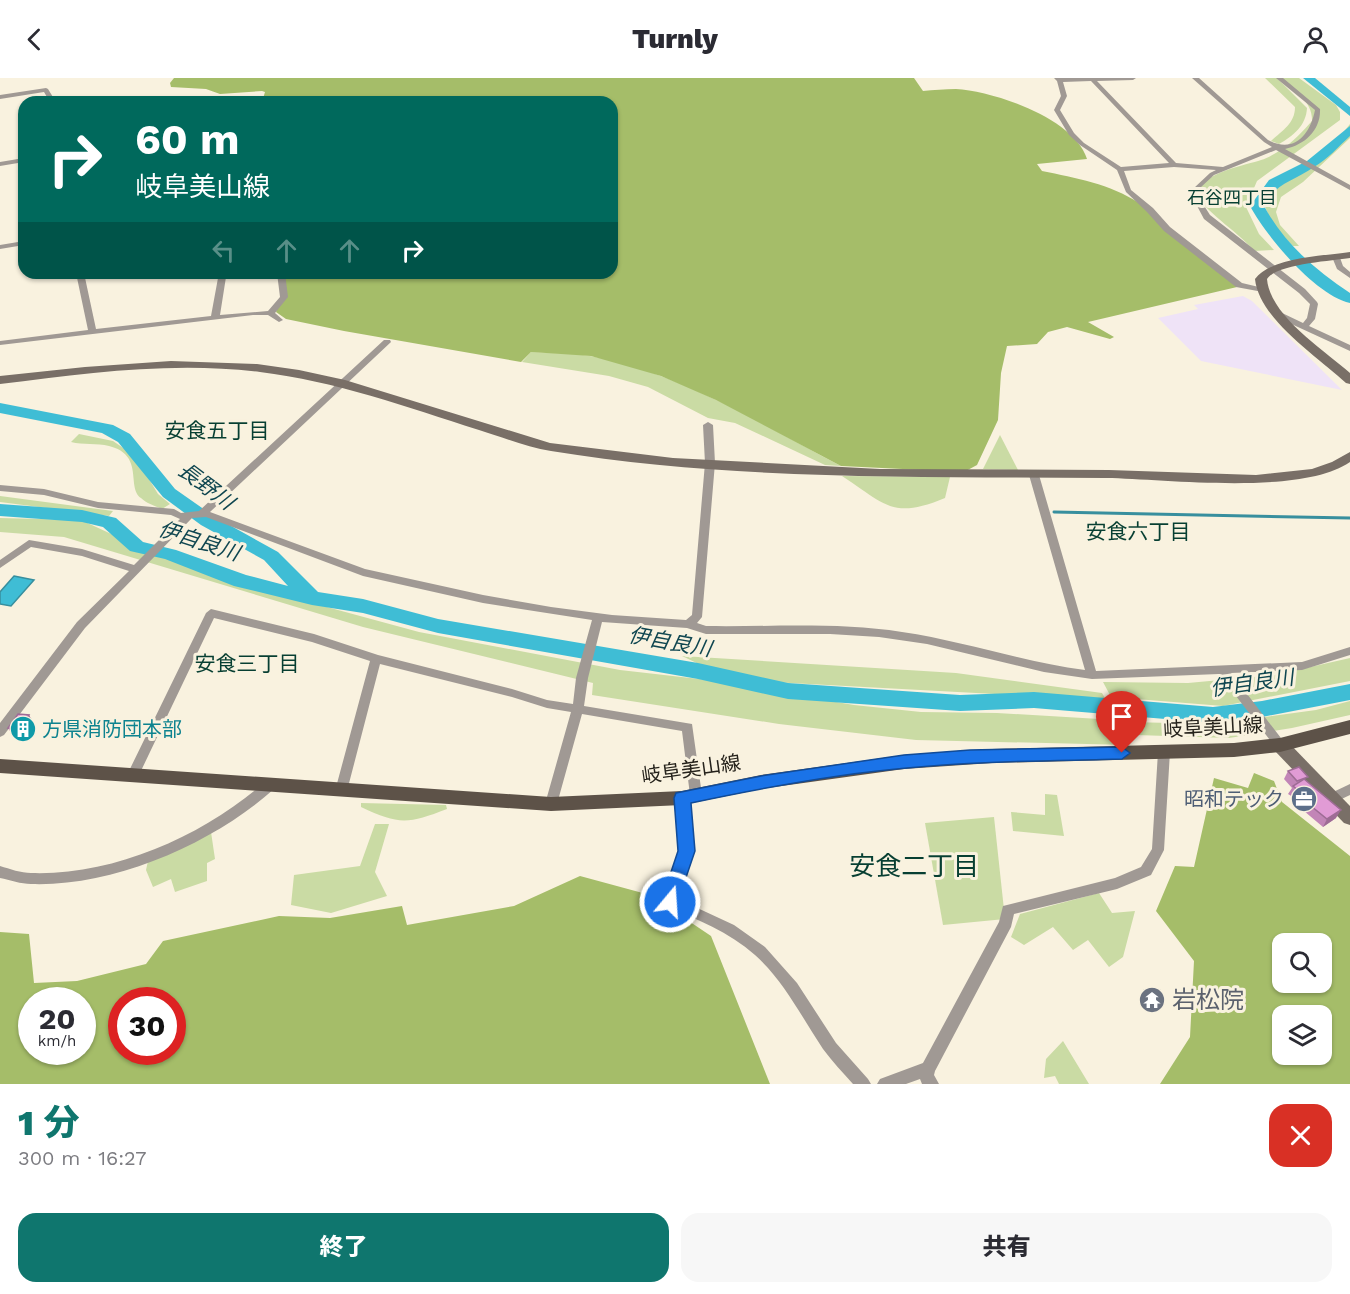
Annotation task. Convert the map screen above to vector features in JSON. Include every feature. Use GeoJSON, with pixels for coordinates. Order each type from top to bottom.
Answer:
{"type":"FeatureCollection","features":[{"type":"Feature","properties":{"kind":"main road","name":"岐阜美山線"},"geometry":{"type":"LineString","coordinates":[[0,766],[551,804],[689,796],[761,782],[904,762],[1004,755],[1164,752],[1280,745],[1350,728]]}},
{"type":"Feature","properties":{"kind":"street"},"geometry":{"type":"LineString","coordinates":[[1133,78],[1058,79],[1064,96],[1056,110],[1082,144],[1120,169],[1128,191],[1167,229],[1239,285],[1260,290]]}},
{"type":"Feature","properties":{"kind":"street"},"geometry":{"type":"LineString","coordinates":[[1195,78],[1266,141],[1350,188]]}},
{"type":"Feature","properties":{"kind":"street"},"geometry":{"type":"LineString","coordinates":[[1279,78],[1318,110],[1317,120],[1308,137],[1287,148],[1226,168],[1203,180],[1197,188],[1199,206],[1207,217],[1302,291],[1314,304],[1311,319],[1304,326]]}},
{"type":"Feature","properties":{"kind":"street"},"geometry":{"type":"LineString","coordinates":[[1092,79],[1174,165]]}},
{"type":"Feature","properties":{"kind":"street"},"geometry":{"type":"LineString","coordinates":[[0,97],[46,90],[49,96]]}},
{"type":"Feature","properties":{"kind":"street"},"geometry":{"type":"LineString","coordinates":[[0,164],[18,161]]}},
{"type":"Feature","properties":{"kind":"street"},"geometry":{"type":"LineString","coordinates":[[1120,169],[1174,165],[1226,168]]}},
{"type":"Feature","properties":{"kind":"street"},"geometry":{"type":"LineString","coordinates":[[0,247],[18,244]]}},
{"type":"Feature","properties":{"kind":"street"},"geometry":{"type":"LineString","coordinates":[[1350,255],[1274,269],[1261,279],[1260,290],[1266,302],[1277,314],[1350,380]]}},
{"type":"Feature","properties":{"kind":"street"},"geometry":{"type":"LineString","coordinates":[[1333,258],[1350,276]]}},
{"type":"Feature","properties":{"kind":"street"},"geometry":{"type":"LineString","coordinates":[[81,279],[92,332]]}},
{"type":"Feature","properties":{"kind":"street"},"geometry":{"type":"LineString","coordinates":[[216,318],[222,279]]}},
{"type":"Feature","properties":{"kind":"street"},"geometry":{"type":"LineString","coordinates":[[270,313],[284,297],[282,279]]}},
{"type":"Feature","properties":{"kind":"street"},"geometry":{"type":"LineString","coordinates":[[0,343],[270,313],[279,320]]}},
{"type":"Feature","properties":{"kind":"street"},"geometry":{"type":"LineString","coordinates":[[1277,314],[1350,348]]}},
{"type":"Feature","properties":{"kind":"street"},"geometry":{"type":"LineString","coordinates":[[0,732],[81,625],[135,568],[184,519],[203,513],[387,342]]}},
{"type":"Feature","properties":{"kind":"street"},"geometry":{"type":"LineString","coordinates":[[0,380],[74,371],[201,364],[309,374],[549,447],[636,458],[833,471],[1287,478],[1337,465],[1350,456]]}},
{"type":"Feature","properties":{"kind":"street"},"geometry":{"type":"LineString","coordinates":[[688,624],[697,616],[710,463],[708,425]]}},
{"type":"Feature","properties":{"kind":"street"},"geometry":{"type":"LineString","coordinates":[[1032,475],[1092,675]]}},
{"type":"Feature","properties":{"kind":"street"},"geometry":{"type":"LineString","coordinates":[[0,488],[44,492],[98,505],[174,512],[184,519]]}},
{"type":"Feature","properties":{"kind":"street"},"geometry":{"type":"LineString","coordinates":[[203,513],[227,519],[292,547],[363,572],[597,623],[688,624],[706,630],[837,631],[901,636],[1059,672],[1092,675],[1225,673],[1302,666],[1350,651]]}},
{"type":"Feature","properties":{"kind":"street"},"geometry":{"type":"LineString","coordinates":[[0,565],[29,543],[58,546],[135,568]]}},
{"type":"Feature","properties":{"kind":"street"},"geometry":{"type":"LineString","coordinates":[[133,775],[211,613],[314,638],[376,659],[547,704],[688,727],[689,796],[686,851],[670,902],[710,918],[749,942],[790,984],[808,1008],[828,1044],[863,1084]]}},
{"type":"Feature","properties":{"kind":"street"},"geometry":{"type":"LineString","coordinates":[[551,804],[578,709],[582,678],[597,623]]}},
{"type":"Feature","properties":{"kind":"street"},"geometry":{"type":"LineString","coordinates":[[341,791],[376,659]]}},
{"type":"Feature","properties":{"kind":"street"},"geometry":{"type":"LineString","coordinates":[[1225,673],[1280,745],[1350,818]]}},
{"type":"Feature","properties":{"kind":"street"},"geometry":{"type":"LineString","coordinates":[[885,1084],[930,1077],[1006,923],[1008,910],[1117,883],[1146,871],[1158,850],[1164,752]]}},
{"type":"Feature","properties":{"kind":"street"},"geometry":{"type":"LineString","coordinates":[[0,872],[18,879],[35,879],[113,870],[196,836],[241,813],[270,785]]}},
{"type":"Feature","properties":{"kind":"street"},"geometry":{"type":"LineString","coordinates":[[1331,799],[1350,789]]}},
{"type":"Feature","properties":{"kind":"shaded area"},"geometry":{"type":"Polygon","coordinates":[[[1243,296],[1252,301],[1342,390],[1201,361],[1158,318],[1198,309],[1194,305],[1243,296]]]}},
{"type":"Feature","properties":{"kind":"green space"},"geometry":{"type":"Polygon","coordinates":[[[174,78],[914,78],[923,91],[956,89],[1011,101],[1067,131],[1087,159],[1037,164],[1042,171],[1105,186],[1128,196],[1237,287],[1088,322],[1114,337],[1110,339],[1067,327],[1048,332],[1037,344],[1007,346],[1001,373],[998,420],[977,465],[964,472],[841,466],[716,400],[661,376],[591,356],[531,352],[521,362],[344,331],[286,319],[276,312],[284,279],[618,279],[618,96],[264,96],[265,92],[262,91],[220,94],[206,89],[171,87],[170,83],[174,78]]]}},
{"type":"Feature","properties":{"kind":"green space"},"geometry":{"type":"Polygon","coordinates":[[[1265,78],[1277,78],[1307,108],[1298,130],[1279,144],[1271,141],[1291,122],[1295,107],[1265,78]]]}},
{"type":"Feature","properties":{"kind":"green space"},"geometry":{"type":"Polygon","coordinates":[[[1282,78],[1299,78],[1336,105],[1340,112],[1340,120],[1257,181],[1246,207],[1259,234],[1274,250],[1254,251],[1203,204],[1199,190],[1204,183],[1222,172],[1264,159],[1286,147],[1312,121],[1312,114],[1306,102],[1282,78]]]}},
{"type":"Feature","properties":{"kind":"green space"},"geometry":{"type":"Polygon","coordinates":[[[1350,124],[1350,138],[1303,182],[1281,197],[1276,212],[1280,225],[1299,246],[1293,246],[1273,226],[1263,202],[1276,184],[1329,150],[1350,124]]]}},
{"type":"Feature","properties":{"kind":"green space"},"geometry":{"type":"Polygon","coordinates":[[[531,352],[590,356],[656,374],[751,417],[841,466],[825,465],[735,423],[708,418],[648,387],[609,376],[522,362],[531,352]]]}},
{"type":"Feature","properties":{"kind":"green space"},"geometry":{"type":"Polygon","coordinates":[[[79,434],[113,441],[135,456],[158,494],[170,504],[162,509],[143,500],[137,493],[133,471],[127,456],[120,450],[109,446],[71,442],[79,434]]]}},
{"type":"Feature","properties":{"kind":"green space"},"geometry":{"type":"Polygon","coordinates":[[[1000,435],[1018,470],[983,469],[1000,435]]]}},
{"type":"Feature","properties":{"kind":"green space"},"geometry":{"type":"Polygon","coordinates":[[[842,476],[950,477],[945,498],[927,505],[900,508],[880,501],[842,476]]]}},
{"type":"Feature","properties":{"kind":"green space"},"geometry":{"type":"Polygon","coordinates":[[[0,496],[113,511],[109,516],[0,502],[0,496]]]}},
{"type":"Feature","properties":{"kind":"green space"},"geometry":{"type":"Polygon","coordinates":[[[0,518],[81,520],[120,538],[128,545],[268,591],[419,632],[620,670],[708,680],[854,705],[921,712],[997,713],[1116,720],[1128,745],[916,740],[779,724],[592,695],[593,683],[363,627],[64,537],[0,532],[0,518]]]}},
{"type":"Feature","properties":{"kind":"green space"},"geometry":{"type":"Polygon","coordinates":[[[682,656],[956,673],[1102,693],[1106,700],[755,681],[705,667],[682,656]]]}},
{"type":"Feature","properties":{"kind":"green space"},"geometry":{"type":"Polygon","coordinates":[[[1350,658],[1350,681],[1223,706],[1111,697],[1103,682],[1188,683],[1275,675],[1350,658]]]}},
{"type":"Feature","properties":{"kind":"green space"},"geometry":{"type":"Polygon","coordinates":[[[1350,701],[1350,715],[1292,728],[1229,738],[1136,735],[1129,722],[1213,724],[1316,710],[1350,701]]]}},
{"type":"Feature","properties":{"kind":"green space"},"geometry":{"type":"Polygon","coordinates":[[[1254,773],[1274,781],[1282,802],[1350,856],[1350,1084],[1160,1084],[1190,1037],[1194,961],[1156,911],[1175,866],[1194,867],[1214,778],[1248,788],[1254,773]]]}},
{"type":"Feature","properties":{"kind":"green space"},"geometry":{"type":"Polygon","coordinates":[[[1045,794],[1057,795],[1064,836],[1013,831],[1011,812],[1045,815],[1045,794]]]}},
{"type":"Feature","properties":{"kind":"green space"},"geometry":{"type":"Polygon","coordinates":[[[361,803],[446,805],[447,809],[422,818],[404,820],[374,813],[361,807],[361,803]]]}},
{"type":"Feature","properties":{"kind":"green space"},"geometry":{"type":"Polygon","coordinates":[[[994,817],[1005,919],[943,925],[925,823],[994,817]]]}},
{"type":"Feature","properties":{"kind":"green space"},"geometry":{"type":"Polygon","coordinates":[[[375,824],[389,824],[375,872],[387,896],[331,913],[291,905],[294,875],[360,866],[375,824]]]}},
{"type":"Feature","properties":{"kind":"green space"},"geometry":{"type":"Polygon","coordinates":[[[211,832],[215,859],[207,863],[207,881],[175,892],[171,879],[153,887],[146,870],[148,861],[211,832]]]}},
{"type":"Feature","properties":{"kind":"green space"},"geometry":{"type":"Polygon","coordinates":[[[580,876],[650,895],[711,936],[770,1084],[0,1084],[0,932],[29,934],[34,983],[77,981],[146,964],[163,941],[279,916],[330,918],[402,906],[407,925],[514,906],[580,876]]]}},
{"type":"Feature","properties":{"kind":"green space"},"geometry":{"type":"Polygon","coordinates":[[[1099,893],[1112,913],[1135,911],[1123,957],[1109,967],[1088,940],[1073,950],[1053,927],[1024,945],[1011,937],[1020,914],[1099,893]]]}},
{"type":"Feature","properties":{"kind":"green space"},"geometry":{"type":"Polygon","coordinates":[[[1063,1041],[1089,1084],[1059,1084],[1055,1076],[1044,1078],[1046,1059],[1063,1041]]]}},
{"type":"Feature","properties":{"kind":"water"},"geometry":{"type":"Polygon","coordinates":[[[14,576],[34,580],[11,606],[0,604],[0,592],[14,576]]]}},
{"type":"Feature","properties":{"kind":"building"},"geometry":{"type":"Polygon","coordinates":[[[18,714],[29,715],[20,729],[8,728],[18,714]]]}},
{"type":"Feature","properties":{"kind":"building"},"geometry":{"type":"Polygon","coordinates":[[[1299,767],[1308,777],[1297,781],[1288,771],[1299,767]]]}},
{"type":"Feature","properties":{"kind":"building"},"geometry":{"type":"Polygon","coordinates":[[[1304,779],[1341,810],[1327,819],[1295,793],[1299,791],[1293,786],[1304,779]]]}},
{"type":"Feature","properties":{"kind":"waterway","name":"伊自良川"},"geometry":{"type":"LineString","coordinates":[[1308,78],[1350,113]]}},
{"type":"Feature","properties":{"kind":"waterway","name":"伊自良川"},"geometry":{"type":"LineString","coordinates":[[1350,130],[1311,164],[1274,183],[1262,195],[1257,206],[1264,220],[1284,246],[1309,270],[1350,299]]}},
{"type":"Feature","properties":{"kind":"waterway","name":"長野川"},"geometry":{"type":"LineString","coordinates":[[0,408],[107,429],[124,438],[169,493],[208,521],[271,556],[312,598]]}},
{"type":"Feature","properties":{"kind":"waterway","name":"伊自良川"},"geometry":{"type":"LineString","coordinates":[[0,510],[82,516],[109,522],[137,547],[169,554],[241,581],[312,598]]}},
{"type":"Feature","properties":{"kind":"waterway"},"geometry":{"type":"LineString","coordinates":[[1054,512],[1350,518]]}},
{"type":"Feature","properties":{"kind":"waterway","name":"伊自良川"},"geometry":{"type":"LineString","coordinates":[[312,598],[363,606],[438,626],[698,671],[788,691],[960,703],[1034,700],[1213,715],[1262,709],[1350,692]]}},
{"type":"Feature","properties":{"kind":"place","name":"方県消防団本部"},"geometry":{"type":"Point","coordinates":[23,729]}},
{"type":"Feature","properties":{"kind":"place","name":"昭和テック"},"geometry":{"type":"Point","coordinates":[1304,799]}},
{"type":"Feature","properties":{"kind":"place","name":"岩松院"},"geometry":{"type":"Point","coordinates":[1152,1000]}},
{"type":"Feature","properties":{"kind":"district","name":"石谷四丁目"},"geometry":{"type":"Point","coordinates":[1232,198]}},
{"type":"Feature","properties":{"kind":"district","name":"安食五丁目"},"geometry":{"type":"Point","coordinates":[217,431]}},
{"type":"Feature","properties":{"kind":"district","name":"安食六丁目"},"geometry":{"type":"Point","coordinates":[1138,532]}},
{"type":"Feature","properties":{"kind":"district","name":"安食三丁目"},"geometry":{"type":"Point","coordinates":[247,664]}},
{"type":"Feature","properties":{"kind":"district","name":"安食二丁目"},"geometry":{"type":"Point","coordinates":[914,866]}},
{"type":"Feature","properties":{"kind":"route"},"geometry":{"type":"LineString","coordinates":[[670,902],[686,851],[682,798],[761,782],[904,762],[1058,753],[1122,753]]}}]}
